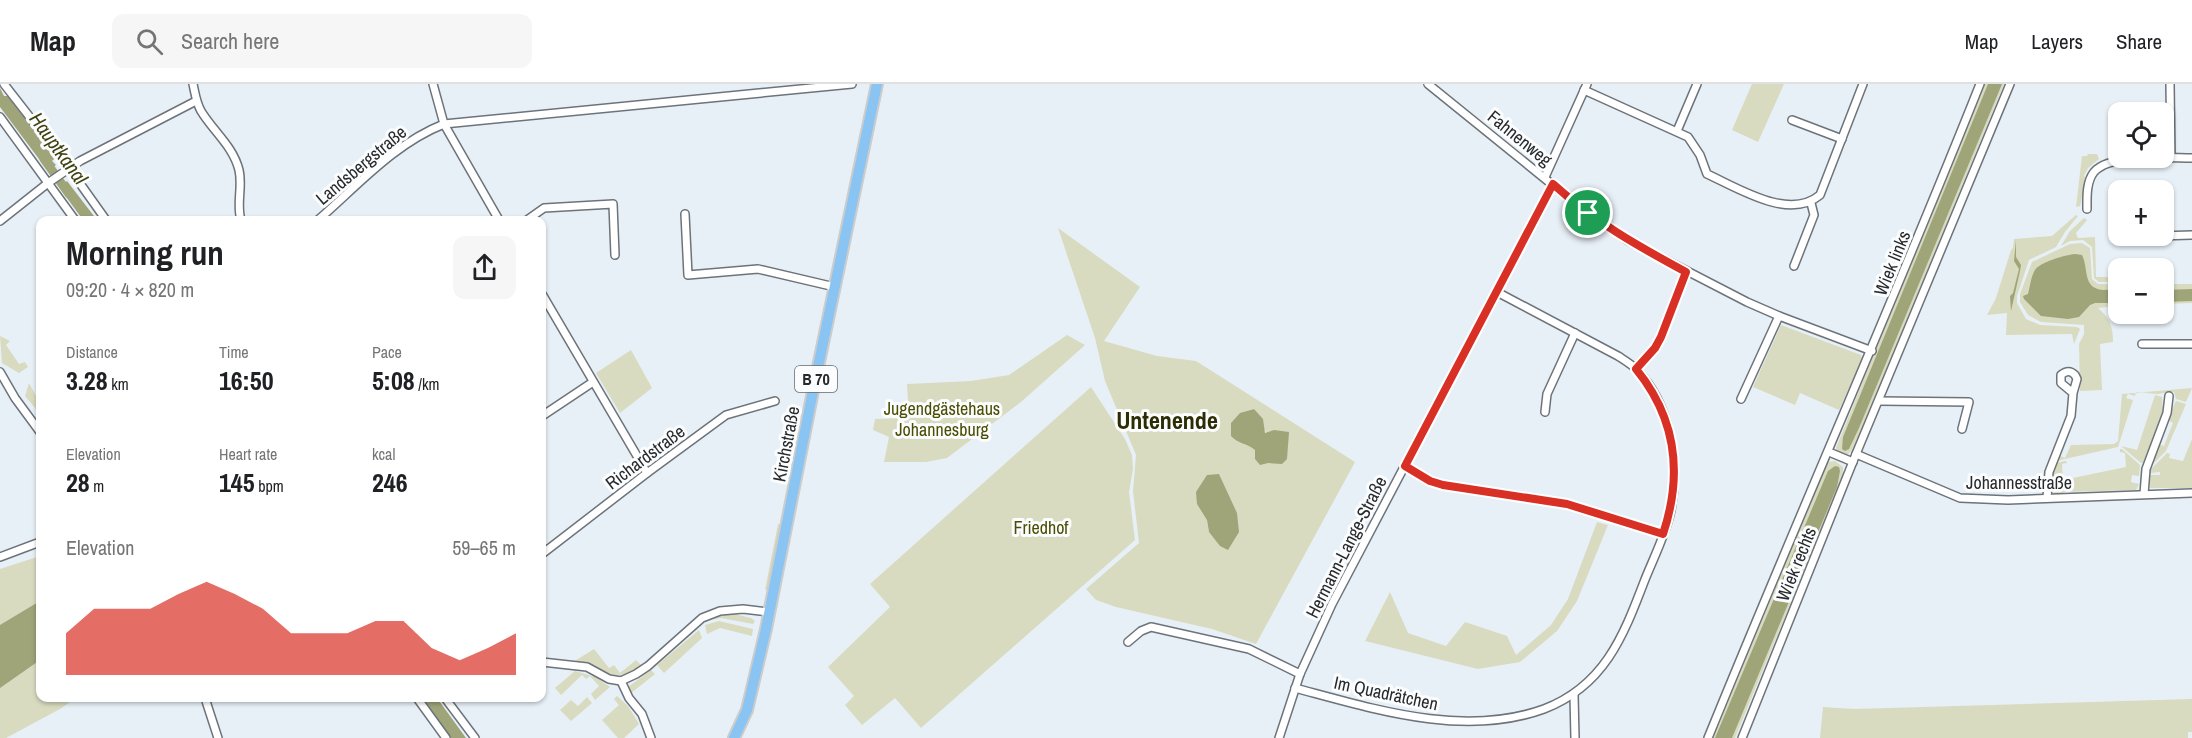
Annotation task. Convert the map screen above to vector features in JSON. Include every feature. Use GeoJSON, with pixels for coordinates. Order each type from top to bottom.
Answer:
{"type":"FeatureCollection","features":[{"type":"Feature","properties":{"kind":"main road","name":"Kirchstraße"},"geometry":{"type":"LineString","coordinates":[[734,738],[747,710],[769,612],[878,84]]}},
{"type":"Feature","properties":{"kind":"street"},"geometry":{"type":"LineString","coordinates":[[4,84],[103,216]]}},
{"type":"Feature","properties":{"kind":"street"},"geometry":{"type":"LineString","coordinates":[[193,84],[196,101],[227,144],[239,169],[238,208],[240,216]]}},
{"type":"Feature","properties":{"kind":"street"},"geometry":{"type":"LineString","coordinates":[[433,84],[444,124],[497,216]]}},
{"type":"Feature","properties":{"kind":"street","name":"Landsbergstraße"},"geometry":{"type":"LineString","coordinates":[[323,216],[402,147],[425,131],[444,124],[852,84]]}},
{"type":"Feature","properties":{"kind":"street","name":"Fahnenweg"},"geometry":{"type":"LineString","coordinates":[[1428,84],[1579,206],[1627,240],[1686,272],[1779,316],[1872,351]]}},
{"type":"Feature","properties":{"kind":"street"},"geometry":{"type":"LineString","coordinates":[[1677,131],[1697,84]]}},
{"type":"Feature","properties":{"kind":"street"},"geometry":{"type":"LineString","coordinates":[[1545,177],[1586,87],[1688,137],[1694,144],[1707,174],[1773,204],[1811,202],[1820,195],[1863,84]]}},
{"type":"Feature","properties":{"kind":"street","name":"Wiek links"},"geometry":{"type":"LineString","coordinates":[[1708,738],[1872,351],[1980,84]]}},
{"type":"Feature","properties":{"kind":"street","name":"Wiek rechts"},"geometry":{"type":"LineString","coordinates":[[1742,738],[1856,454],[2010,84]]}},
{"type":"Feature","properties":{"kind":"street"},"geometry":{"type":"LineString","coordinates":[[2170,84],[2170,102]]}},
{"type":"Feature","properties":{"kind":"street"},"geometry":{"type":"LineString","coordinates":[[0,221],[69,168],[196,101]]}},
{"type":"Feature","properties":{"kind":"street"},"geometry":{"type":"LineString","coordinates":[[0,117],[51,181],[73,216]]}},
{"type":"Feature","properties":{"kind":"street"},"geometry":{"type":"LineString","coordinates":[[1792,120],[1842,139]]}},
{"type":"Feature","properties":{"kind":"street"},"geometry":{"type":"LineString","coordinates":[[2174,158],[2192,158]]}},
{"type":"Feature","properties":{"kind":"street"},"geometry":{"type":"LineString","coordinates":[[2088,209],[2087,192],[2091,177],[2100,168],[2108,165]]}},
{"type":"Feature","properties":{"kind":"street","name":"Hermann-Lange-Straße"},"geometry":{"type":"LineString","coordinates":[[1279,738],[1300,674],[1332,604],[1553,184]]}},
{"type":"Feature","properties":{"kind":"street"},"geometry":{"type":"LineString","coordinates":[[1794,266],[1814,215],[1811,202]]}},
{"type":"Feature","properties":{"kind":"street"},"geometry":{"type":"LineString","coordinates":[[533,216],[544,208],[613,204],[615,255]]}},
{"type":"Feature","properties":{"kind":"street"},"geometry":{"type":"LineString","coordinates":[[685,214],[688,275],[758,268],[835,287]]}},
{"type":"Feature","properties":{"kind":"street"},"geometry":{"type":"LineString","coordinates":[[2174,236],[2192,235]]}},
{"type":"Feature","properties":{"kind":"street"},"geometry":{"type":"LineString","coordinates":[[1636,369],[1655,348],[1661,337],[1686,272]]}},
{"type":"Feature","properties":{"kind":"street","name":"Im Quadrätchen"},"geometry":{"type":"LineString","coordinates":[[1295,688],[1413,717],[1456,721],[1502,719],[1543,709],[1574,695],[1593,678],[1610,656],[1628,625],[1671,510],[1674,460],[1664,415],[1652,389],[1636,369],[1618,356],[1497,292]]}},
{"type":"Feature","properties":{"kind":"street"},"geometry":{"type":"LineString","coordinates":[[546,301],[647,473]]}},
{"type":"Feature","properties":{"kind":"street"},"geometry":{"type":"LineString","coordinates":[[1741,399],[1779,316]]}},
{"type":"Feature","properties":{"kind":"street"},"geometry":{"type":"LineString","coordinates":[[1545,412],[1547,394],[1575,333]]}},
{"type":"Feature","properties":{"kind":"street"},"geometry":{"type":"LineString","coordinates":[[2142,344],[2192,344]]}},
{"type":"Feature","properties":{"kind":"street"},"geometry":{"type":"LineString","coordinates":[[0,372],[36,427]]}},
{"type":"Feature","properties":{"kind":"street"},"geometry":{"type":"LineString","coordinates":[[546,413],[592,382]]}},
{"type":"Feature","properties":{"kind":"street"},"geometry":{"type":"LineString","coordinates":[[2047,498],[2049,471],[2071,416],[2073,393]]}},
{"type":"Feature","properties":{"kind":"street"},"geometry":{"type":"LineString","coordinates":[[2144,494],[2146,469],[2167,413],[2169,396]]}},
{"type":"Feature","properties":{"kind":"street","name":"Richardstraße"},"geometry":{"type":"LineString","coordinates":[[546,551],[726,415],[775,401]]}},
{"type":"Feature","properties":{"kind":"street"},"geometry":{"type":"LineString","coordinates":[[1879,401],[1969,402],[1962,429]]}},
{"type":"Feature","properties":{"kind":"street"},"geometry":{"type":"LineString","coordinates":[[1829,452],[1853,462]]}},
{"type":"Feature","properties":{"kind":"street","name":"Johannesstraße"},"geometry":{"type":"LineString","coordinates":[[1856,454],[1960,498],[2047,498],[2192,493]]}},
{"type":"Feature","properties":{"kind":"street"},"geometry":{"type":"LineString","coordinates":[[1405,466],[1430,481],[1443,485],[1567,504],[1663,534]]}},
{"type":"Feature","properties":{"kind":"street"},"geometry":{"type":"LineString","coordinates":[[0,556],[36,543]]}},
{"type":"Feature","properties":{"kind":"street"},"geometry":{"type":"LineString","coordinates":[[546,662],[587,667],[621,681],[642,670],[702,618],[720,611],[743,609],[769,612]]}},
{"type":"Feature","properties":{"kind":"street"},"geometry":{"type":"LineString","coordinates":[[1128,642],[1141,631],[1151,627],[1249,649],[1300,674]]}},
{"type":"Feature","properties":{"kind":"street"},"geometry":{"type":"LineString","coordinates":[[621,681],[628,698],[642,714],[651,738]]}},
{"type":"Feature","properties":{"kind":"street"},"geometry":{"type":"LineString","coordinates":[[1574,695],[1575,738]]}},
{"type":"Feature","properties":{"kind":"street"},"geometry":{"type":"LineString","coordinates":[[206,702],[218,738]]}},
{"type":"Feature","properties":{"kind":"street"},"geometry":{"type":"LineString","coordinates":[[420,702],[446,738]]}},
{"type":"Feature","properties":{"kind":"street"},"geometry":{"type":"LineString","coordinates":[[448,702],[475,738]]}},
{"type":"Feature","properties":{"kind":"green space"},"geometry":{"type":"Polygon","coordinates":[[[1752,84],[1784,84],[1758,142],[1732,130],[1752,84]]]}},
{"type":"Feature","properties":{"kind":"green space"},"geometry":{"type":"Polygon","coordinates":[[[1983,84],[2004,84],[1854,448],[1847,455],[1838,452],[1836,448],[1983,84]]]}},
{"type":"Feature","properties":{"kind":"green space"},"geometry":{"type":"Polygon","coordinates":[[[2097,154],[2099,159],[2088,168],[2084,176],[2086,178],[2080,206],[2076,207],[2082,156],[2097,154]]]}},
{"type":"Feature","properties":{"kind":"green space"},"geometry":{"type":"Polygon","coordinates":[[[2076,215],[2078,216],[2056,247],[2029,260],[2017,296],[2017,303],[2026,319],[2040,325],[2080,329],[2074,344],[2072,334],[2006,335],[2007,313],[1987,315],[1996,298],[2014,239],[2052,236],[2076,215]]]}},
{"type":"Feature","properties":{"kind":"green space"},"geometry":{"type":"Polygon","coordinates":[[[2084,218],[2087,220],[2076,233],[2078,238],[2095,237],[2096,277],[2108,277],[2108,282],[2099,282],[2094,278],[2092,247],[2083,240],[2070,241],[2061,246],[2070,231],[2084,218]]]}},
{"type":"Feature","properties":{"kind":"green space"},"geometry":{"type":"Polygon","coordinates":[[[1058,228],[1140,287],[1104,341],[1157,356],[1196,361],[1355,462],[1256,644],[1212,629],[1116,607],[1096,600],[1086,589],[1139,543],[1133,491],[1136,455],[1105,381],[1095,338],[1058,228]],[[1254,409],[1241,413],[1231,423],[1256,451],[1255,459],[1282,464],[1254,409]],[[1219,474],[1207,520],[1209,532],[1237,514],[1219,474]]]}},
{"type":"Feature","properties":{"kind":"green space"},"geometry":{"type":"Polygon","coordinates":[[[2082,243],[2090,248],[2092,279],[2098,284],[2108,284],[2108,307],[2098,308],[2108,319],[2113,337],[2113,342],[2100,344],[2102,390],[2080,391],[2079,344],[2084,334],[2084,325],[2041,322],[2028,315],[2020,302],[2020,294],[2032,262],[2070,244],[2082,243]]]}},
{"type":"Feature","properties":{"kind":"green space"},"geometry":{"type":"Polygon","coordinates":[[[2174,284],[2192,284],[2192,303],[2174,304],[2174,284]]]}},
{"type":"Feature","properties":{"kind":"green space"},"geometry":{"type":"Polygon","coordinates":[[[1781,325],[1861,355],[1862,359],[1839,410],[1800,393],[1795,405],[1753,387],[1781,325]]]}},
{"type":"Feature","properties":{"kind":"green space","name":"Jugendgästehaus Johannesburg"},"geometry":{"type":"Polygon","coordinates":[[[1067,335],[1085,345],[1021,402],[947,458],[926,462],[884,462],[889,437],[873,430],[875,419],[905,418],[905,401],[908,401],[907,384],[971,381],[1009,375],[1067,335]]]}},
{"type":"Feature","properties":{"kind":"green space"},"geometry":{"type":"Polygon","coordinates":[[[0,336],[10,341],[6,345],[19,364],[25,362],[28,367],[19,373],[2,363],[0,336]]]}},
{"type":"Feature","properties":{"kind":"green space"},"geometry":{"type":"Polygon","coordinates":[[[631,350],[652,388],[620,413],[596,373],[631,350]]]}},
{"type":"Feature","properties":{"kind":"green space"},"geometry":{"type":"Polygon","coordinates":[[[29,383],[36,396],[36,409],[25,396],[29,383]]]}},
{"type":"Feature","properties":{"kind":"green space","name":"Friedhof"},"geometry":{"type":"Polygon","coordinates":[[[1091,387],[1125,439],[1132,455],[1133,469],[1129,492],[1135,540],[921,728],[895,698],[862,725],[845,705],[854,696],[828,667],[890,607],[870,584],[1091,387]]]}},
{"type":"Feature","properties":{"kind":"green space"},"geometry":{"type":"Polygon","coordinates":[[[2192,388],[2186,402],[2176,399],[2174,392],[2158,394],[2142,392],[2192,388]]]}},
{"type":"Feature","properties":{"kind":"green space"},"geometry":{"type":"Polygon","coordinates":[[[2136,393],[2135,396],[2128,394],[2126,398],[2133,400],[2118,447],[2056,461],[2058,455],[2065,458],[2071,445],[2114,444],[2118,441],[2122,394],[2136,393]]]}},
{"type":"Feature","properties":{"kind":"green space"},"geometry":{"type":"Polygon","coordinates":[[[2155,395],[2162,397],[2163,411],[2143,463],[2141,463],[2121,446],[2137,450],[2155,395]]]}},
{"type":"Feature","properties":{"kind":"green space"},"geometry":{"type":"Polygon","coordinates":[[[2176,401],[2186,404],[2166,451],[2149,468],[2157,444],[2164,446],[2173,423],[2167,419],[2176,401]]]}},
{"type":"Feature","properties":{"kind":"green space"},"geometry":{"type":"Polygon","coordinates":[[[2192,439],[2192,488],[2150,488],[2148,475],[2160,475],[2160,472],[2150,473],[2150,470],[2167,453],[2170,454],[2169,458],[2183,461],[2192,439]]]}},
{"type":"Feature","properties":{"kind":"green space"},"geometry":{"type":"Polygon","coordinates":[[[2122,449],[2140,465],[2139,476],[2132,475],[2131,482],[2139,484],[2136,490],[2064,492],[2060,495],[2052,492],[2051,479],[2055,463],[2066,461],[2067,463],[2062,464],[2063,480],[2126,467],[2125,453],[2120,452],[2122,449]]]}},
{"type":"Feature","properties":{"kind":"green space"},"geometry":{"type":"Polygon","coordinates":[[[1835,461],[1843,467],[1843,476],[1735,738],[1711,738],[1825,466],[1835,461]]]}},
{"type":"Feature","properties":{"kind":"green space"},"geometry":{"type":"Polygon","coordinates":[[[1597,522],[1608,525],[1577,601],[1557,631],[1520,662],[1478,669],[1365,641],[1390,592],[1408,633],[1446,646],[1465,622],[1507,636],[1516,655],[1551,625],[1568,599],[1597,522]]]}},
{"type":"Feature","properties":{"kind":"green space"},"geometry":{"type":"Polygon","coordinates":[[[778,524],[781,525],[765,590],[778,524]]]}},
{"type":"Feature","properties":{"kind":"green space"},"geometry":{"type":"Polygon","coordinates":[[[36,557],[36,702],[70,702],[6,738],[0,738],[0,569],[36,557]]]}},
{"type":"Feature","properties":{"kind":"green space"},"geometry":{"type":"Polygon","coordinates":[[[730,613],[755,621],[753,624],[721,618],[707,620],[730,613]]]}},
{"type":"Feature","properties":{"kind":"green space"},"geometry":{"type":"Polygon","coordinates":[[[719,621],[753,629],[752,636],[720,628],[707,634],[705,625],[719,621]]]}},
{"type":"Feature","properties":{"kind":"green space"},"geometry":{"type":"Polygon","coordinates":[[[699,630],[702,638],[664,673],[657,665],[699,630]]]}},
{"type":"Feature","properties":{"kind":"green space"},"geometry":{"type":"Polygon","coordinates":[[[594,649],[609,668],[614,665],[620,673],[636,660],[641,665],[631,672],[615,675],[573,662],[594,649]]]}},
{"type":"Feature","properties":{"kind":"green space"},"geometry":{"type":"Polygon","coordinates":[[[651,670],[655,674],[630,694],[628,687],[651,670]]]}},
{"type":"Feature","properties":{"kind":"green space"},"geometry":{"type":"Polygon","coordinates":[[[575,671],[595,677],[610,687],[595,700],[591,694],[599,686],[590,676],[586,679],[582,675],[561,695],[555,688],[575,671]]]}},
{"type":"Feature","properties":{"kind":"green space"},"geometry":{"type":"Polygon","coordinates":[[[617,696],[628,706],[639,724],[624,738],[618,738],[602,720],[619,705],[614,699],[617,696]]]}},
{"type":"Feature","properties":{"kind":"green space"},"geometry":{"type":"Polygon","coordinates":[[[587,697],[592,703],[571,721],[560,710],[571,700],[578,706],[587,697]]]}},
{"type":"Feature","properties":{"kind":"green space"},"geometry":{"type":"Polygon","coordinates":[[[2192,699],[2192,732],[2188,732],[2188,738],[1820,738],[1823,707],[1854,709],[2192,699]]]}},
{"type":"Feature","properties":{"kind":"shaded area"},"geometry":{"type":"Polygon","coordinates":[[[1988,84],[2002,84],[1859,428],[1849,449],[1845,451],[1842,449],[1843,437],[1988,84]]]}},
{"type":"Feature","properties":{"kind":"shaded area"},"geometry":{"type":"Polygon","coordinates":[[[0,88],[4,96],[9,96],[55,158],[52,161],[56,165],[48,171],[0,107],[0,88]]]}},
{"type":"Feature","properties":{"kind":"shaded area"},"geometry":{"type":"Polygon","coordinates":[[[67,181],[94,216],[80,216],[59,187],[67,181]]]}},
{"type":"Feature","properties":{"kind":"shaded area"},"geometry":{"type":"Polygon","coordinates":[[[2016,240],[2016,257],[2021,265],[2011,311],[2010,296],[2013,293],[2019,269],[2014,261],[2016,240]]]}},
{"type":"Feature","properties":{"kind":"shaded area"},"geometry":{"type":"Polygon","coordinates":[[[2082,255],[2089,282],[2096,288],[2108,290],[2108,303],[2090,305],[2079,317],[2068,319],[2041,316],[2023,296],[2028,294],[2034,272],[2038,267],[2059,257],[2082,255]]]}},
{"type":"Feature","properties":{"kind":"shaded area"},"geometry":{"type":"Polygon","coordinates":[[[2192,289],[2192,301],[2174,302],[2174,290],[2192,289]]]}},
{"type":"Feature","properties":{"kind":"shaded area"},"geometry":{"type":"Polygon","coordinates":[[[1254,409],[1263,419],[1265,433],[1274,430],[1289,432],[1287,459],[1282,464],[1260,465],[1255,459],[1255,450],[1231,436],[1231,423],[1240,413],[1254,409]]]}},
{"type":"Feature","properties":{"kind":"shaded area"},"geometry":{"type":"Polygon","coordinates":[[[1835,466],[1839,467],[1840,471],[1837,487],[1732,738],[1715,738],[1828,471],[1835,466]]]}},
{"type":"Feature","properties":{"kind":"shaded area"},"geometry":{"type":"Polygon","coordinates":[[[1219,474],[1237,513],[1239,532],[1228,550],[1220,546],[1209,532],[1207,520],[1197,504],[1196,492],[1207,475],[1219,474]]]}},
{"type":"Feature","properties":{"kind":"shaded area"},"geometry":{"type":"Polygon","coordinates":[[[36,603],[36,663],[0,688],[0,625],[36,603]]]}},
{"type":"Feature","properties":{"kind":"shaded area"},"geometry":{"type":"Polygon","coordinates":[[[426,702],[440,702],[466,738],[451,738],[426,702]]]}},
{"type":"Feature","properties":{"kind":"waterway","name":"Hauptkanal"},"geometry":{"type":"LineString","coordinates":[[44,159],[69,194]]}},
{"type":"Feature","properties":{"kind":"district","name":"Untenende"},"geometry":{"type":"Point","coordinates":[1167,420]}},
{"type":"Feature","properties":{"kind":"route"},"geometry":{"type":"LineString","coordinates":[[1553,184],[1588,213],[1627,240],[1686,272],[1661,337],[1655,348],[1636,369],[1652,389],[1664,415],[1674,460],[1671,510],[1663,534],[1567,504],[1443,485],[1430,481],[1405,466],[1553,184]]}}]}
